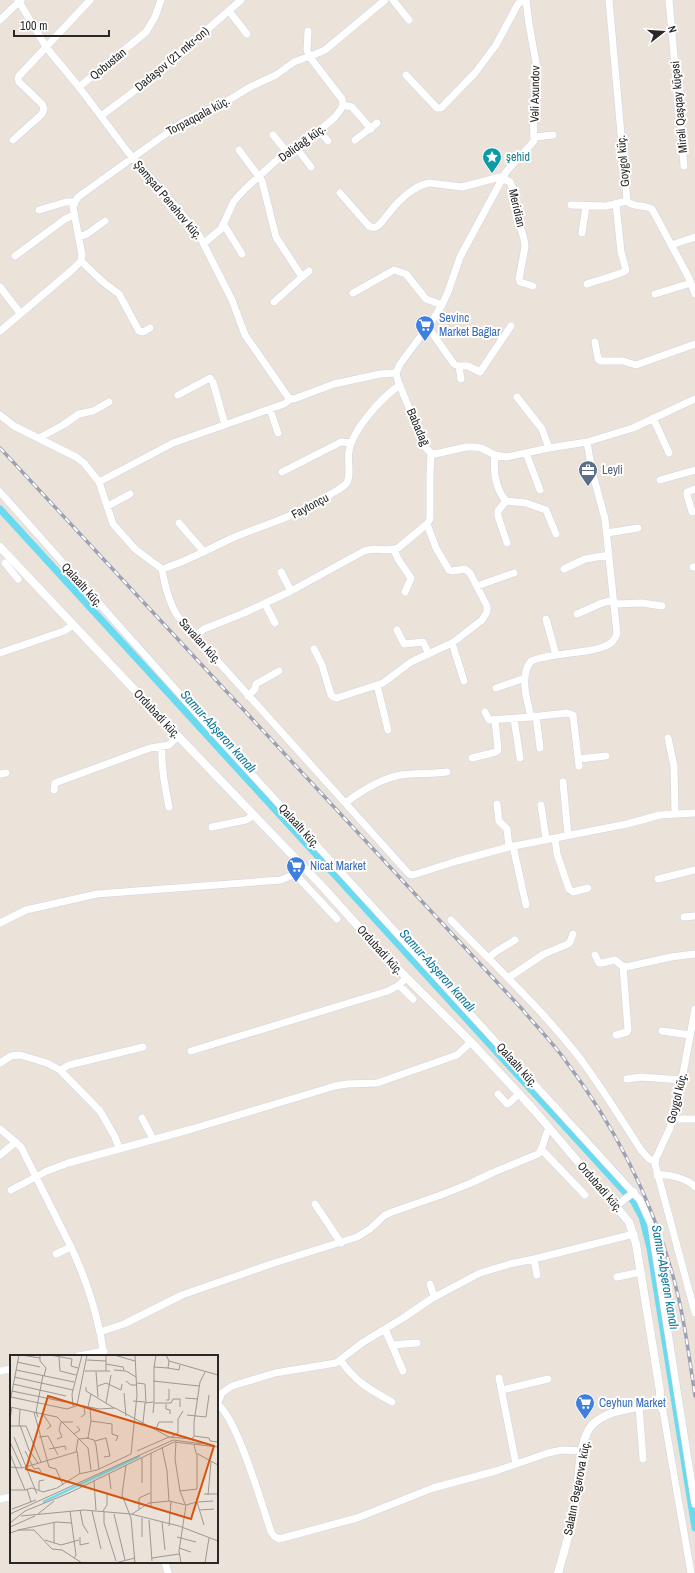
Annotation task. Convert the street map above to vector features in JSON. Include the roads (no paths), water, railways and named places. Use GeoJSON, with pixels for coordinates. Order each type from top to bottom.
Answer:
{"type":"FeatureCollection","features":[{"type":"Feature","properties":{"kind":"street"},"geometry":{"type":"LineString","coordinates":[[13,140],[42,114],[44,109],[42,104],[19,82],[19,76],[90,0]]}},
{"type":"Feature","properties":{"kind":"street","name":"Qobustan"},"geometry":{"type":"LineString","coordinates":[[79,87],[146,32],[155,17],[161,0]]}},
{"type":"Feature","properties":{"kind":"street","name":"Dadaşov (21 mkr-on)"},"geometry":{"type":"LineString","coordinates":[[101,116],[144,84],[241,0]]}},
{"type":"Feature","properties":{"kind":"street","name":"Torpaqqala küç."},"geometry":{"type":"LineString","coordinates":[[75,202],[78,197],[181,123],[224,103],[250,87],[276,75],[294,62],[325,50],[385,0]]}},
{"type":"Feature","properties":{"kind":"street"},"geometry":{"type":"LineString","coordinates":[[393,0],[409,20]]}},
{"type":"Feature","properties":{"kind":"street"},"geometry":{"type":"LineString","coordinates":[[406,75],[437,108],[441,108],[475,73],[496,45],[518,4],[525,0]]}},
{"type":"Feature","properties":{"kind":"street","name":"Vəli Axundov"},"geometry":{"type":"LineString","coordinates":[[503,178],[509,168],[533,144],[535,137],[534,112],[537,68],[525,0]]}},
{"type":"Feature","properties":{"kind":"street","name":"Goygol küç."},"geometry":{"type":"LineString","coordinates":[[609,0],[627,201],[631,205],[652,209],[671,245],[692,279],[695,294]]}},
{"type":"Feature","properties":{"kind":"street","name":"Mirəli Qaşqay küçəsi"},"geometry":{"type":"LineString","coordinates":[[669,0],[684,166]]}},
{"type":"Feature","properties":{"kind":"street"},"geometry":{"type":"LineString","coordinates":[[0,20],[19,1]]}},
{"type":"Feature","properties":{"kind":"street","name":"Şəmşad Pənəhov küç."},"geometry":{"type":"LineString","coordinates":[[19,1],[46,47],[79,87],[132,158],[172,202],[204,243],[234,305],[245,334],[283,392],[291,399]]}},
{"type":"Feature","properties":{"kind":"street"},"geometry":{"type":"LineString","coordinates":[[229,11],[247,34]]}},
{"type":"Feature","properties":{"kind":"street"},"geometry":{"type":"LineString","coordinates":[[308,30],[307,50],[309,56],[338,93],[343,104],[352,107],[370,129]]}},
{"type":"Feature","properties":{"kind":"street","name":"Dəlidağ küç."},"geometry":{"type":"LineString","coordinates":[[204,243],[224,225],[234,202],[245,189],[287,152],[319,131],[335,117],[343,104]]}},
{"type":"Feature","properties":{"kind":"street"},"geometry":{"type":"LineString","coordinates":[[355,140],[377,123]]}},
{"type":"Feature","properties":{"kind":"street"},"geometry":{"type":"LineString","coordinates":[[319,131],[328,140]]}},
{"type":"Feature","properties":{"kind":"street"},"geometry":{"type":"LineString","coordinates":[[274,135],[287,152]]}},
{"type":"Feature","properties":{"kind":"street"},"geometry":{"type":"LineString","coordinates":[[535,137],[553,135]]}},
{"type":"Feature","properties":{"kind":"street"},"geometry":{"type":"LineString","coordinates":[[295,146],[311,168]]}},
{"type":"Feature","properties":{"kind":"street"},"geometry":{"type":"LineString","coordinates":[[239,150],[260,177],[276,237],[302,277]]}},
{"type":"Feature","properties":{"kind":"street","name":"Meridian"},"geometry":{"type":"LineString","coordinates":[[340,193],[370,228],[374,228],[380,224],[393,207],[411,192],[424,184],[429,183],[462,187],[496,177],[503,178],[510,182],[513,189],[516,212],[524,239],[525,247],[519,279],[520,282],[533,286]]}},
{"type":"Feature","properties":{"kind":"street"},"geometry":{"type":"LineString","coordinates":[[99,482],[173,443],[284,404],[291,399],[298,398],[334,384],[369,376],[396,373],[400,364],[428,327],[442,305],[460,257],[503,178]]}},
{"type":"Feature","properties":{"kind":"street"},"geometry":{"type":"LineString","coordinates":[[571,205],[586,206],[616,204],[627,201]]}},
{"type":"Feature","properties":{"kind":"street"},"geometry":{"type":"LineString","coordinates":[[0,331],[81,261],[82,255],[74,215],[75,202],[66,202],[39,210]]}},
{"type":"Feature","properties":{"kind":"street"},"geometry":{"type":"LineString","coordinates":[[587,284],[606,277],[622,274],[626,270],[621,252],[616,204]]}},
{"type":"Feature","properties":{"kind":"street"},"geometry":{"type":"LineString","coordinates":[[582,233],[586,206]]}},
{"type":"Feature","properties":{"kind":"street"},"geometry":{"type":"LineString","coordinates":[[15,256],[65,219],[74,215]]}},
{"type":"Feature","properties":{"kind":"street"},"geometry":{"type":"LineString","coordinates":[[79,237],[87,234],[105,221]]}},
{"type":"Feature","properties":{"kind":"street"},"geometry":{"type":"LineString","coordinates":[[224,225],[242,254]]}},
{"type":"Feature","properties":{"kind":"street"},"geometry":{"type":"LineString","coordinates":[[671,245],[695,237]]}},
{"type":"Feature","properties":{"kind":"street"},"geometry":{"type":"LineString","coordinates":[[81,261],[103,282],[119,294],[139,331],[143,332],[150,328]]}},
{"type":"Feature","properties":{"kind":"street"},"geometry":{"type":"LineString","coordinates":[[353,293],[394,270],[406,274],[426,299],[442,305]]}},
{"type":"Feature","properties":{"kind":"street"},"geometry":{"type":"LineString","coordinates":[[274,302],[309,271]]}},
{"type":"Feature","properties":{"kind":"street"},"geometry":{"type":"LineString","coordinates":[[656,294],[692,279]]}},
{"type":"Feature","properties":{"kind":"street"},"geometry":{"type":"LineString","coordinates":[[0,287],[20,313]]}},
{"type":"Feature","properties":{"kind":"street"},"geometry":{"type":"LineString","coordinates":[[428,327],[454,364],[458,366],[468,366],[478,372],[481,371],[511,326]]}},
{"type":"Feature","properties":{"kind":"street"},"geometry":{"type":"LineString","coordinates":[[595,342],[598,359],[601,361],[623,361],[636,365],[695,344]]}},
{"type":"Feature","properties":{"kind":"street"},"geometry":{"type":"LineString","coordinates":[[458,366],[461,379]]}},
{"type":"Feature","properties":{"kind":"street","name":"Babadağ"},"geometry":{"type":"LineString","coordinates":[[396,373],[425,447],[431,453],[439,454],[466,447],[474,447],[481,448],[495,455],[507,457],[587,442],[621,432],[695,399]]}},
{"type":"Feature","properties":{"kind":"street"},"geometry":{"type":"LineString","coordinates":[[178,395],[206,379],[211,379],[225,425]]}},
{"type":"Feature","properties":{"kind":"street","name":"Faytonçu"},"geometry":{"type":"LineString","coordinates":[[162,569],[311,507],[345,484],[348,476],[348,462],[351,443],[370,413],[391,391],[400,385]]}},
{"type":"Feature","properties":{"kind":"street"},"geometry":{"type":"LineString","coordinates":[[517,397],[542,429],[549,448]]}},
{"type":"Feature","properties":{"kind":"street"},"geometry":{"type":"LineString","coordinates":[[39,438],[63,425],[79,414],[93,411],[109,402]]}},
{"type":"Feature","properties":{"kind":"street"},"geometry":{"type":"LineString","coordinates":[[270,409],[278,433]]}},
{"type":"Feature","properties":{"kind":"street"},"geometry":{"type":"LineString","coordinates":[[0,414],[14,426],[76,457],[84,463],[99,482],[111,519],[135,549],[162,569]]}},
{"type":"Feature","properties":{"kind":"street"},"geometry":{"type":"LineString","coordinates":[[653,418],[669,453]]}},
{"type":"Feature","properties":{"kind":"street"},"geometry":{"type":"LineString","coordinates":[[282,472],[341,442],[351,443]]}},
{"type":"Feature","properties":{"kind":"street"},"geometry":{"type":"LineString","coordinates":[[540,748],[534,717],[526,694],[525,678],[527,668],[531,661],[556,655],[601,648],[612,642],[617,634],[604,513],[594,481],[587,442]]}},
{"type":"Feature","properties":{"kind":"street"},"geometry":{"type":"LineString","coordinates":[[195,636],[204,629],[265,604],[370,549],[394,550],[427,524],[431,514],[431,453]]}},
{"type":"Feature","properties":{"kind":"street"},"geometry":{"type":"LineString","coordinates":[[526,453],[540,490]]}},
{"type":"Feature","properties":{"kind":"street"},"geometry":{"type":"LineString","coordinates":[[495,455],[494,465],[496,483],[506,501],[526,503],[546,510],[556,534]]}},
{"type":"Feature","properties":{"kind":"street"},"geometry":{"type":"LineString","coordinates":[[660,480],[695,470]]}},
{"type":"Feature","properties":{"kind":"street"},"geometry":{"type":"LineString","coordinates":[[692,512],[686,495],[687,492],[695,489]]}},
{"type":"Feature","properties":{"kind":"street","name":"Qalaaltı küç."},"geometry":{"type":"LineString","coordinates":[[0,492],[233,754],[557,1110],[634,1192],[644,1206],[651,1224],[695,1504]]}},
{"type":"Feature","properties":{"kind":"street"},"geometry":{"type":"LineString","coordinates":[[108,506],[130,494]]}},
{"type":"Feature","properties":{"kind":"street"},"geometry":{"type":"LineString","coordinates":[[506,501],[498,511],[498,516],[507,543]]}},
{"type":"Feature","properties":{"kind":"street"},"geometry":{"type":"LineString","coordinates":[[179,523],[204,552]]}},
{"type":"Feature","properties":{"kind":"street"},"geometry":{"type":"LineString","coordinates":[[314,649],[322,665],[331,695],[337,698],[383,683],[411,662],[452,643],[482,620],[487,612],[487,606],[468,570],[462,568],[452,571],[449,570],[436,548],[427,524]]}},
{"type":"Feature","properties":{"kind":"street"},"geometry":{"type":"LineString","coordinates":[[607,533],[638,528]]}},
{"type":"Feature","properties":{"kind":"street","name":"Ordubadi küç."},"geometry":{"type":"LineString","coordinates":[[0,547],[6,563],[73,625],[302,865],[406,978],[471,1042],[519,1094],[629,1222],[634,1234],[641,1272],[660,1391],[658,1402]]}},
{"type":"Feature","properties":{"kind":"street"},"geometry":{"type":"LineString","coordinates":[[394,550],[398,559],[411,578],[405,592]]}},
{"type":"Feature","properties":{"kind":"street"},"geometry":{"type":"LineString","coordinates":[[564,569],[585,559],[609,555]]}},
{"type":"Feature","properties":{"kind":"street"},"geometry":{"type":"LineString","coordinates":[[6,563],[18,579]]}},
{"type":"Feature","properties":{"kind":"street","name":"Savalan küç."},"geometry":{"type":"LineString","coordinates":[[162,569],[164,581],[173,608],[195,636],[409,874],[413,875],[457,861],[511,847]]}},
{"type":"Feature","properties":{"kind":"street"},"geometry":{"type":"LineString","coordinates":[[281,572],[291,591]]}},
{"type":"Feature","properties":{"kind":"street"},"geometry":{"type":"LineString","coordinates":[[477,586],[514,573]]}},
{"type":"Feature","properties":{"kind":"street"},"geometry":{"type":"LineString","coordinates":[[577,614],[602,603],[642,603],[662,606]]}},
{"type":"Feature","properties":{"kind":"street"},"geometry":{"type":"LineString","coordinates":[[265,604],[275,623]]}},
{"type":"Feature","properties":{"kind":"street"},"geometry":{"type":"LineString","coordinates":[[546,619],[556,655]]}},
{"type":"Feature","properties":{"kind":"street"},"geometry":{"type":"LineString","coordinates":[[0,654],[64,631],[73,625]]}},
{"type":"Feature","properties":{"kind":"street"},"geometry":{"type":"LineString","coordinates":[[398,630],[404,644],[407,645],[421,641],[429,654]]}},
{"type":"Feature","properties":{"kind":"street"},"geometry":{"type":"LineString","coordinates":[[452,643],[464,681]]}},
{"type":"Feature","properties":{"kind":"street"},"geometry":{"type":"LineString","coordinates":[[248,696],[255,689],[256,684],[279,671]]}},
{"type":"Feature","properties":{"kind":"street"},"geometry":{"type":"LineString","coordinates":[[496,688],[525,678]]}},
{"type":"Feature","properties":{"kind":"street"},"geometry":{"type":"LineString","coordinates":[[377,685],[388,730]]}},
{"type":"Feature","properties":{"kind":"street"},"geometry":{"type":"LineString","coordinates":[[485,712],[489,720],[514,719],[567,713],[574,715],[579,762],[606,756]]}},
{"type":"Feature","properties":{"kind":"street"},"geometry":{"type":"LineString","coordinates":[[514,719],[520,758]]}},
{"type":"Feature","properties":{"kind":"street"},"geometry":{"type":"LineString","coordinates":[[472,758],[496,752],[498,750],[495,720]]}},
{"type":"Feature","properties":{"kind":"street"},"geometry":{"type":"LineString","coordinates":[[54,790],[55,784],[58,782],[150,748],[169,745],[178,736]]}},
{"type":"Feature","properties":{"kind":"street"},"geometry":{"type":"LineString","coordinates":[[668,738],[674,766],[675,814]]}},
{"type":"Feature","properties":{"kind":"street"},"geometry":{"type":"LineString","coordinates":[[162,747],[163,775],[169,807]]}},
{"type":"Feature","properties":{"kind":"street"},"geometry":{"type":"LineString","coordinates":[[345,803],[361,791],[393,777],[447,772]]}},
{"type":"Feature","properties":{"kind":"street"},"geometry":{"type":"LineString","coordinates":[[563,782],[568,835]]}},
{"type":"Feature","properties":{"kind":"street"},"geometry":{"type":"LineString","coordinates":[[497,804],[499,821],[506,829],[526,905]]}},
{"type":"Feature","properties":{"kind":"street"},"geometry":{"type":"LineString","coordinates":[[541,805],[546,839]]}},
{"type":"Feature","properties":{"kind":"street"},"geometry":{"type":"LineString","coordinates":[[511,847],[660,816],[695,813]]}},
{"type":"Feature","properties":{"kind":"street"},"geometry":{"type":"LineString","coordinates":[[212,827],[246,820],[254,815]]}},
{"type":"Feature","properties":{"kind":"street"},"geometry":{"type":"LineString","coordinates":[[556,838],[557,854],[569,889],[573,892],[588,888]]}},
{"type":"Feature","properties":{"kind":"street"},"geometry":{"type":"LineString","coordinates":[[0,923],[26,910],[97,894],[281,880],[295,874],[302,865]]}},
{"type":"Feature","properties":{"kind":"street"},"geometry":{"type":"LineString","coordinates":[[658,879],[695,870]]}},
{"type":"Feature","properties":{"kind":"street"},"geometry":{"type":"LineString","coordinates":[[295,874],[337,919]]}},
{"type":"Feature","properties":{"kind":"street"},"geometry":{"type":"LineString","coordinates":[[684,917],[695,916]]}},
{"type":"Feature","properties":{"kind":"street"},"geometry":{"type":"LineString","coordinates":[[451,920],[508,978],[574,1051],[642,1150],[649,1159],[655,1161],[657,1175],[692,1288],[695,1313]]}},
{"type":"Feature","properties":{"kind":"street"},"geometry":{"type":"LineString","coordinates":[[508,978],[544,954],[568,944],[573,934]]}},
{"type":"Feature","properties":{"kind":"street"},"geometry":{"type":"LineString","coordinates":[[488,958],[497,950],[515,940]]}},
{"type":"Feature","properties":{"kind":"street"},"geometry":{"type":"LineString","coordinates":[[596,954],[599,963],[614,960],[623,966],[695,954]]}},
{"type":"Feature","properties":{"kind":"street"},"geometry":{"type":"LineString","coordinates":[[616,1035],[627,1032],[628,1030],[623,966]]}},
{"type":"Feature","properties":{"kind":"street"},"geometry":{"type":"LineString","coordinates":[[191,1051],[388,991],[400,985],[406,978]]}},
{"type":"Feature","properties":{"kind":"street"},"geometry":{"type":"LineString","coordinates":[[400,985],[413,999]]}},
{"type":"Feature","properties":{"kind":"street","name":"Goygol küç."},"geometry":{"type":"LineString","coordinates":[[655,1161],[673,1119],[690,1035],[694,1027],[695,1009]]}},
{"type":"Feature","properties":{"kind":"street"},"geometry":{"type":"LineString","coordinates":[[662,1031],[690,1035]]}},
{"type":"Feature","properties":{"kind":"street"},"geometry":{"type":"LineString","coordinates":[[11,1190],[68,1163],[119,1148],[199,1127],[335,1086],[377,1083],[452,1057],[462,1051],[471,1042]]}},
{"type":"Feature","properties":{"kind":"street"},"geometry":{"type":"LineString","coordinates":[[60,1070],[69,1065],[143,1047]]}},
{"type":"Feature","properties":{"kind":"street"},"geometry":{"type":"LineString","coordinates":[[0,1063],[11,1056],[20,1055],[47,1063],[60,1070],[100,1111],[115,1136],[119,1148]]}},
{"type":"Feature","properties":{"kind":"street"},"geometry":{"type":"LineString","coordinates":[[627,1079],[641,1077],[682,1080]]}},
{"type":"Feature","properties":{"kind":"street"},"geometry":{"type":"LineString","coordinates":[[498,1094],[507,1104],[519,1094]]}},
{"type":"Feature","properties":{"kind":"street"},"geometry":{"type":"LineString","coordinates":[[142,1118],[153,1139]]}},
{"type":"Feature","properties":{"kind":"street"},"geometry":{"type":"LineString","coordinates":[[673,1119],[695,1119]]}},
{"type":"Feature","properties":{"kind":"street"},"geometry":{"type":"LineString","coordinates":[[0,1128],[21,1147],[29,1159],[36,1177],[78,1262],[91,1300],[100,1332],[104,1354],[91,1355]]}},
{"type":"Feature","properties":{"kind":"street"},"geometry":{"type":"LineString","coordinates":[[100,1332],[124,1324],[182,1295],[271,1264],[357,1237],[370,1229],[385,1215],[471,1183],[531,1158],[542,1150],[545,1137],[549,1129]]}},
{"type":"Feature","properties":{"kind":"street"},"geometry":{"type":"LineString","coordinates":[[0,1155],[16,1142]]}},
{"type":"Feature","properties":{"kind":"street"},"geometry":{"type":"LineString","coordinates":[[542,1150],[585,1195]]}},
{"type":"Feature","properties":{"kind":"street"},"geometry":{"type":"LineString","coordinates":[[657,1175],[672,1176],[692,1184],[695,1187]]}},
{"type":"Feature","properties":{"kind":"street"},"geometry":{"type":"LineString","coordinates":[[616,1206],[634,1192]]}},
{"type":"Feature","properties":{"kind":"street"},"geometry":{"type":"LineString","coordinates":[[315,1204],[341,1243]]}},
{"type":"Feature","properties":{"kind":"street"},"geometry":{"type":"LineString","coordinates":[[218,1402],[222,1393],[232,1386],[275,1373],[341,1361],[362,1343],[434,1296],[480,1273],[510,1264],[634,1234]]}},
{"type":"Feature","properties":{"kind":"street"},"geometry":{"type":"LineString","coordinates":[[56,1254],[71,1247]]}},
{"type":"Feature","properties":{"kind":"street"},"geometry":{"type":"LineString","coordinates":[[534,1259],[537,1275]]}},
{"type":"Feature","properties":{"kind":"street"},"geometry":{"type":"LineString","coordinates":[[617,1277],[641,1272]]}},
{"type":"Feature","properties":{"kind":"street"},"geometry":{"type":"LineString","coordinates":[[430,1284],[434,1296]]}},
{"type":"Feature","properties":{"kind":"street"},"geometry":{"type":"LineString","coordinates":[[385,1329],[403,1371]]}},
{"type":"Feature","properties":{"kind":"street"},"geometry":{"type":"LineString","coordinates":[[392,1345],[417,1343]]}},
{"type":"Feature","properties":{"kind":"street"},"geometry":{"type":"LineString","coordinates":[[341,1361],[364,1386],[392,1402]]}},
{"type":"Feature","properties":{"kind":"street"},"geometry":{"type":"LineString","coordinates":[[0,1371],[10,1369]]}},
{"type":"Feature","properties":{"kind":"street"},"geometry":{"type":"LineString","coordinates":[[499,1378],[516,1464]]}},
{"type":"Feature","properties":{"kind":"street"},"geometry":{"type":"LineString","coordinates":[[502,1390],[548,1378]]}},
{"type":"Feature","properties":{"kind":"street"},"geometry":{"type":"LineString","coordinates":[[658,1402],[663,1411],[691,1573]]}},
{"type":"Feature","properties":{"kind":"street","name":"Salatın Əsgərova küç."},"geometry":{"type":"LineString","coordinates":[[558,1573],[576,1504],[582,1450],[589,1430],[600,1419],[613,1412],[658,1402]]}},
{"type":"Feature","properties":{"kind":"street"},"geometry":{"type":"LineString","coordinates":[[218,1405],[225,1412],[242,1448],[271,1532],[279,1539],[358,1518],[433,1488],[496,1471],[548,1453],[562,1450],[582,1450]]}},
{"type":"Feature","properties":{"kind":"street"},"geometry":{"type":"LineString","coordinates":[[639,1406],[643,1459]]}},
{"type":"Feature","properties":{"kind":"street"},"geometry":{"type":"LineString","coordinates":[[0,1499],[10,1497]]}},
{"type":"Feature","properties":{"kind":"street"},"geometry":{"type":"LineString","coordinates":[[165,1563],[168,1573]]}},
{"type":"Feature","properties":{"kind":"waterway","name":"Samur-Abşeron kanalı"},"geometry":{"type":"LineString","coordinates":[[0,509],[634,1202],[642,1217],[650,1248],[695,1528]]}},
{"type":"Feature","properties":{"kind":"railway"},"geometry":{"type":"LineString","coordinates":[[0,448],[522,1009],[565,1060],[583,1085],[615,1136],[654,1218],[677,1291],[686,1336],[695,1396]]}},
{"type":"Feature","properties":{"kind":"place","name":"şehid"},"geometry":{"type":"Point","coordinates":[492,174]}},
{"type":"Feature","properties":{"kind":"place","name":"Sevinc Market Bağlar"},"geometry":{"type":"Point","coordinates":[425,342]}},
{"type":"Feature","properties":{"kind":"place","name":"Leyli"},"geometry":{"type":"Point","coordinates":[588,487]}},
{"type":"Feature","properties":{"kind":"place","name":"Nicat Market"},"geometry":{"type":"Point","coordinates":[296,883]}},
{"type":"Feature","properties":{"kind":"place","name":"Ceyhun Market"},"geometry":{"type":"Point","coordinates":[585,1420]}}]}
